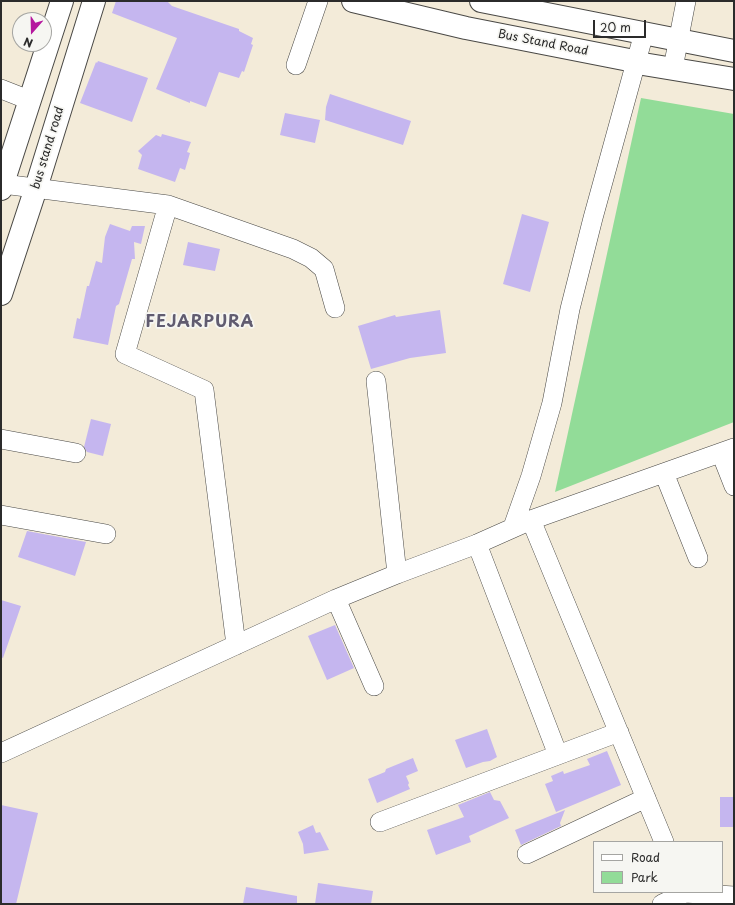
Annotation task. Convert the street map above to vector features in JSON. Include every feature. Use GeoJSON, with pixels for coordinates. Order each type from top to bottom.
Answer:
{"type":"FeatureCollection","features":[{"type":"Feature","properties":{"kind":"main road"},"geometry":{"type":"LineString","coordinates":[[2,186],[62,1]]}},
{"type":"Feature","properties":{"kind":"main road","name":"bus stand road"},"geometry":{"type":"LineString","coordinates":[[1,294],[36,188],[94,1]]}},
{"type":"Feature","properties":{"kind":"main road","name":"Bus Stand Road"},"geometry":{"type":"LineString","coordinates":[[354,1],[466,28],[634,61],[637,63],[734,79]]}},
{"type":"Feature","properties":{"kind":"main road"},"geometry":{"type":"LineString","coordinates":[[481,1],[734,51]]}},
{"type":"Feature","properties":{"kind":"street"},"geometry":{"type":"LineString","coordinates":[[296,65],[318,1]]}},
{"type":"Feature","properties":{"kind":"street"},"geometry":{"type":"LineString","coordinates":[[672,68],[686,1]]}},
{"type":"Feature","properties":{"kind":"street"},"geometry":{"type":"LineString","coordinates":[[513,527],[531,476],[552,403],[570,308],[644,33]]}},
{"type":"Feature","properties":{"kind":"street"},"geometry":{"type":"LineString","coordinates":[[1,89],[30,100]]}},
{"type":"Feature","properties":{"kind":"street"},"geometry":{"type":"LineString","coordinates":[[2,186],[36,188],[168,205],[293,249],[311,258],[324,269],[335,308]]}},
{"type":"Feature","properties":{"kind":"street"},"geometry":{"type":"LineString","coordinates":[[168,205],[125,354],[204,390],[236,644]]}},
{"type":"Feature","properties":{"kind":"street"},"geometry":{"type":"LineString","coordinates":[[376,381],[397,574]]}},
{"type":"Feature","properties":{"kind":"street"},"geometry":{"type":"LineString","coordinates":[[1,439],[76,453]]}},
{"type":"Feature","properties":{"kind":"street"},"geometry":{"type":"LineString","coordinates":[[1,753],[336,599],[477,544],[531,520],[728,450],[734,486]]}},
{"type":"Feature","properties":{"kind":"street"},"geometry":{"type":"LineString","coordinates":[[664,473],[698,558]]}},
{"type":"Feature","properties":{"kind":"street"},"geometry":{"type":"LineString","coordinates":[[1,515],[106,534]]}},
{"type":"Feature","properties":{"kind":"street"},"geometry":{"type":"LineString","coordinates":[[531,520],[664,841]]}},
{"type":"Feature","properties":{"kind":"street"},"geometry":{"type":"LineString","coordinates":[[477,544],[558,755]]}},
{"type":"Feature","properties":{"kind":"street"},"geometry":{"type":"LineString","coordinates":[[336,599],[374,686]]}},
{"type":"Feature","properties":{"kind":"street"},"geometry":{"type":"LineString","coordinates":[[380,822],[619,732]]}},
{"type":"Feature","properties":{"kind":"street"},"geometry":{"type":"LineString","coordinates":[[527,854],[646,798]]}},
{"type":"Feature","properties":{"kind":"street"},"geometry":{"type":"LineString","coordinates":[[662,904],[685,893],[734,896]]}},
{"type":"Feature","properties":{"kind":"green space"},"geometry":{"type":"Polygon","coordinates":[[[641,98],[734,114],[734,422],[555,492],[641,98]]]}},
{"type":"Feature","properties":{"kind":"building"},"geometry":{"type":"Polygon","coordinates":[[[116,1],[167,1],[172,6],[239,29],[239,31],[253,38],[251,44],[253,45],[244,72],[242,71],[239,78],[219,72],[206,107],[190,101],[190,103],[156,89],[177,38],[112,13],[116,1]]]}},
{"type":"Feature","properties":{"kind":"building"},"geometry":{"type":"Polygon","coordinates":[[[98,61],[148,78],[132,122],[80,103],[96,62],[97,63],[98,61]]]}},
{"type":"Feature","properties":{"kind":"building"},"geometry":{"type":"Polygon","coordinates":[[[330,94],[411,121],[403,145],[325,120],[326,107],[330,94]]]}},
{"type":"Feature","properties":{"kind":"building"},"geometry":{"type":"Polygon","coordinates":[[[285,113],[320,120],[315,143],[280,135],[285,113]]]}},
{"type":"Feature","properties":{"kind":"building"},"geometry":{"type":"Polygon","coordinates":[[[162,134],[191,142],[187,152],[190,153],[185,170],[180,168],[175,182],[138,169],[142,155],[138,151],[156,135],[161,137],[162,134]]]}},
{"type":"Feature","properties":{"kind":"building"},"geometry":{"type":"Polygon","coordinates":[[[522,214],[549,222],[530,292],[503,284],[522,214]]]}},
{"type":"Feature","properties":{"kind":"building"},"geometry":{"type":"Polygon","coordinates":[[[110,224],[130,231],[132,226],[145,226],[141,244],[134,242],[135,259],[132,259],[119,304],[116,306],[108,345],[73,338],[77,318],[80,319],[87,286],[89,286],[96,261],[102,263],[105,237],[110,224]]]}},
{"type":"Feature","properties":{"kind":"building"},"geometry":{"type":"Polygon","coordinates":[[[188,242],[220,249],[215,271],[183,265],[188,242]]]}},
{"type":"Feature","properties":{"kind":"building"},"geometry":{"type":"Polygon","coordinates":[[[440,310],[446,353],[410,358],[371,369],[358,326],[395,315],[396,317],[440,310]]]}},
{"type":"Feature","properties":{"kind":"building"},"geometry":{"type":"Polygon","coordinates":[[[91,419],[111,424],[103,456],[87,452],[84,447],[91,419]]]}},
{"type":"Feature","properties":{"kind":"building"},"geometry":{"type":"Polygon","coordinates":[[[27,531],[86,542],[75,576],[18,557],[27,531]]]}},
{"type":"Feature","properties":{"kind":"building"},"geometry":{"type":"Polygon","coordinates":[[[1,600],[21,606],[3,658],[1,657],[1,600]]]}},
{"type":"Feature","properties":{"kind":"building"},"geometry":{"type":"Polygon","coordinates":[[[335,625],[354,668],[327,680],[308,636],[335,625]]]}},
{"type":"Feature","properties":{"kind":"building"},"geometry":{"type":"Polygon","coordinates":[[[487,729],[497,757],[490,761],[466,768],[455,740],[487,729]]]}},
{"type":"Feature","properties":{"kind":"building"},"geometry":{"type":"Polygon","coordinates":[[[607,751],[621,785],[556,812],[545,784],[553,781],[551,776],[563,771],[564,774],[590,765],[587,759],[607,751]]]}},
{"type":"Feature","properties":{"kind":"building"},"geometry":{"type":"Polygon","coordinates":[[[413,758],[418,771],[406,776],[410,789],[377,803],[368,779],[385,772],[386,769],[413,758]]]}},
{"type":"Feature","properties":{"kind":"building"},"geometry":{"type":"Polygon","coordinates":[[[490,792],[494,800],[500,801],[509,818],[469,836],[471,842],[436,855],[427,830],[464,817],[458,805],[490,792]]]}},
{"type":"Feature","properties":{"kind":"building"},"geometry":{"type":"Polygon","coordinates":[[[720,797],[734,797],[734,827],[720,827],[720,797]]]}},
{"type":"Feature","properties":{"kind":"building"},"geometry":{"type":"Polygon","coordinates":[[[1,805],[38,813],[16,904],[1,904],[1,805]]]}},
{"type":"Feature","properties":{"kind":"building"},"geometry":{"type":"Polygon","coordinates":[[[565,810],[560,823],[561,826],[521,845],[515,830],[565,810]]]}},
{"type":"Feature","properties":{"kind":"building"},"geometry":{"type":"Polygon","coordinates":[[[313,825],[316,833],[320,832],[329,850],[304,854],[303,844],[298,832],[313,825]]]}},
{"type":"Feature","properties":{"kind":"building"},"geometry":{"type":"Polygon","coordinates":[[[318,883],[373,891],[371,904],[315,904],[318,883]]]}},
{"type":"Feature","properties":{"kind":"building"},"geometry":{"type":"Polygon","coordinates":[[[246,887],[297,896],[297,904],[243,904],[246,887]]]}},
{"type":"Feature","properties":{"kind":"district","name":"FEJARPURA"},"geometry":{"type":"Point","coordinates":[200,323]}}]}
